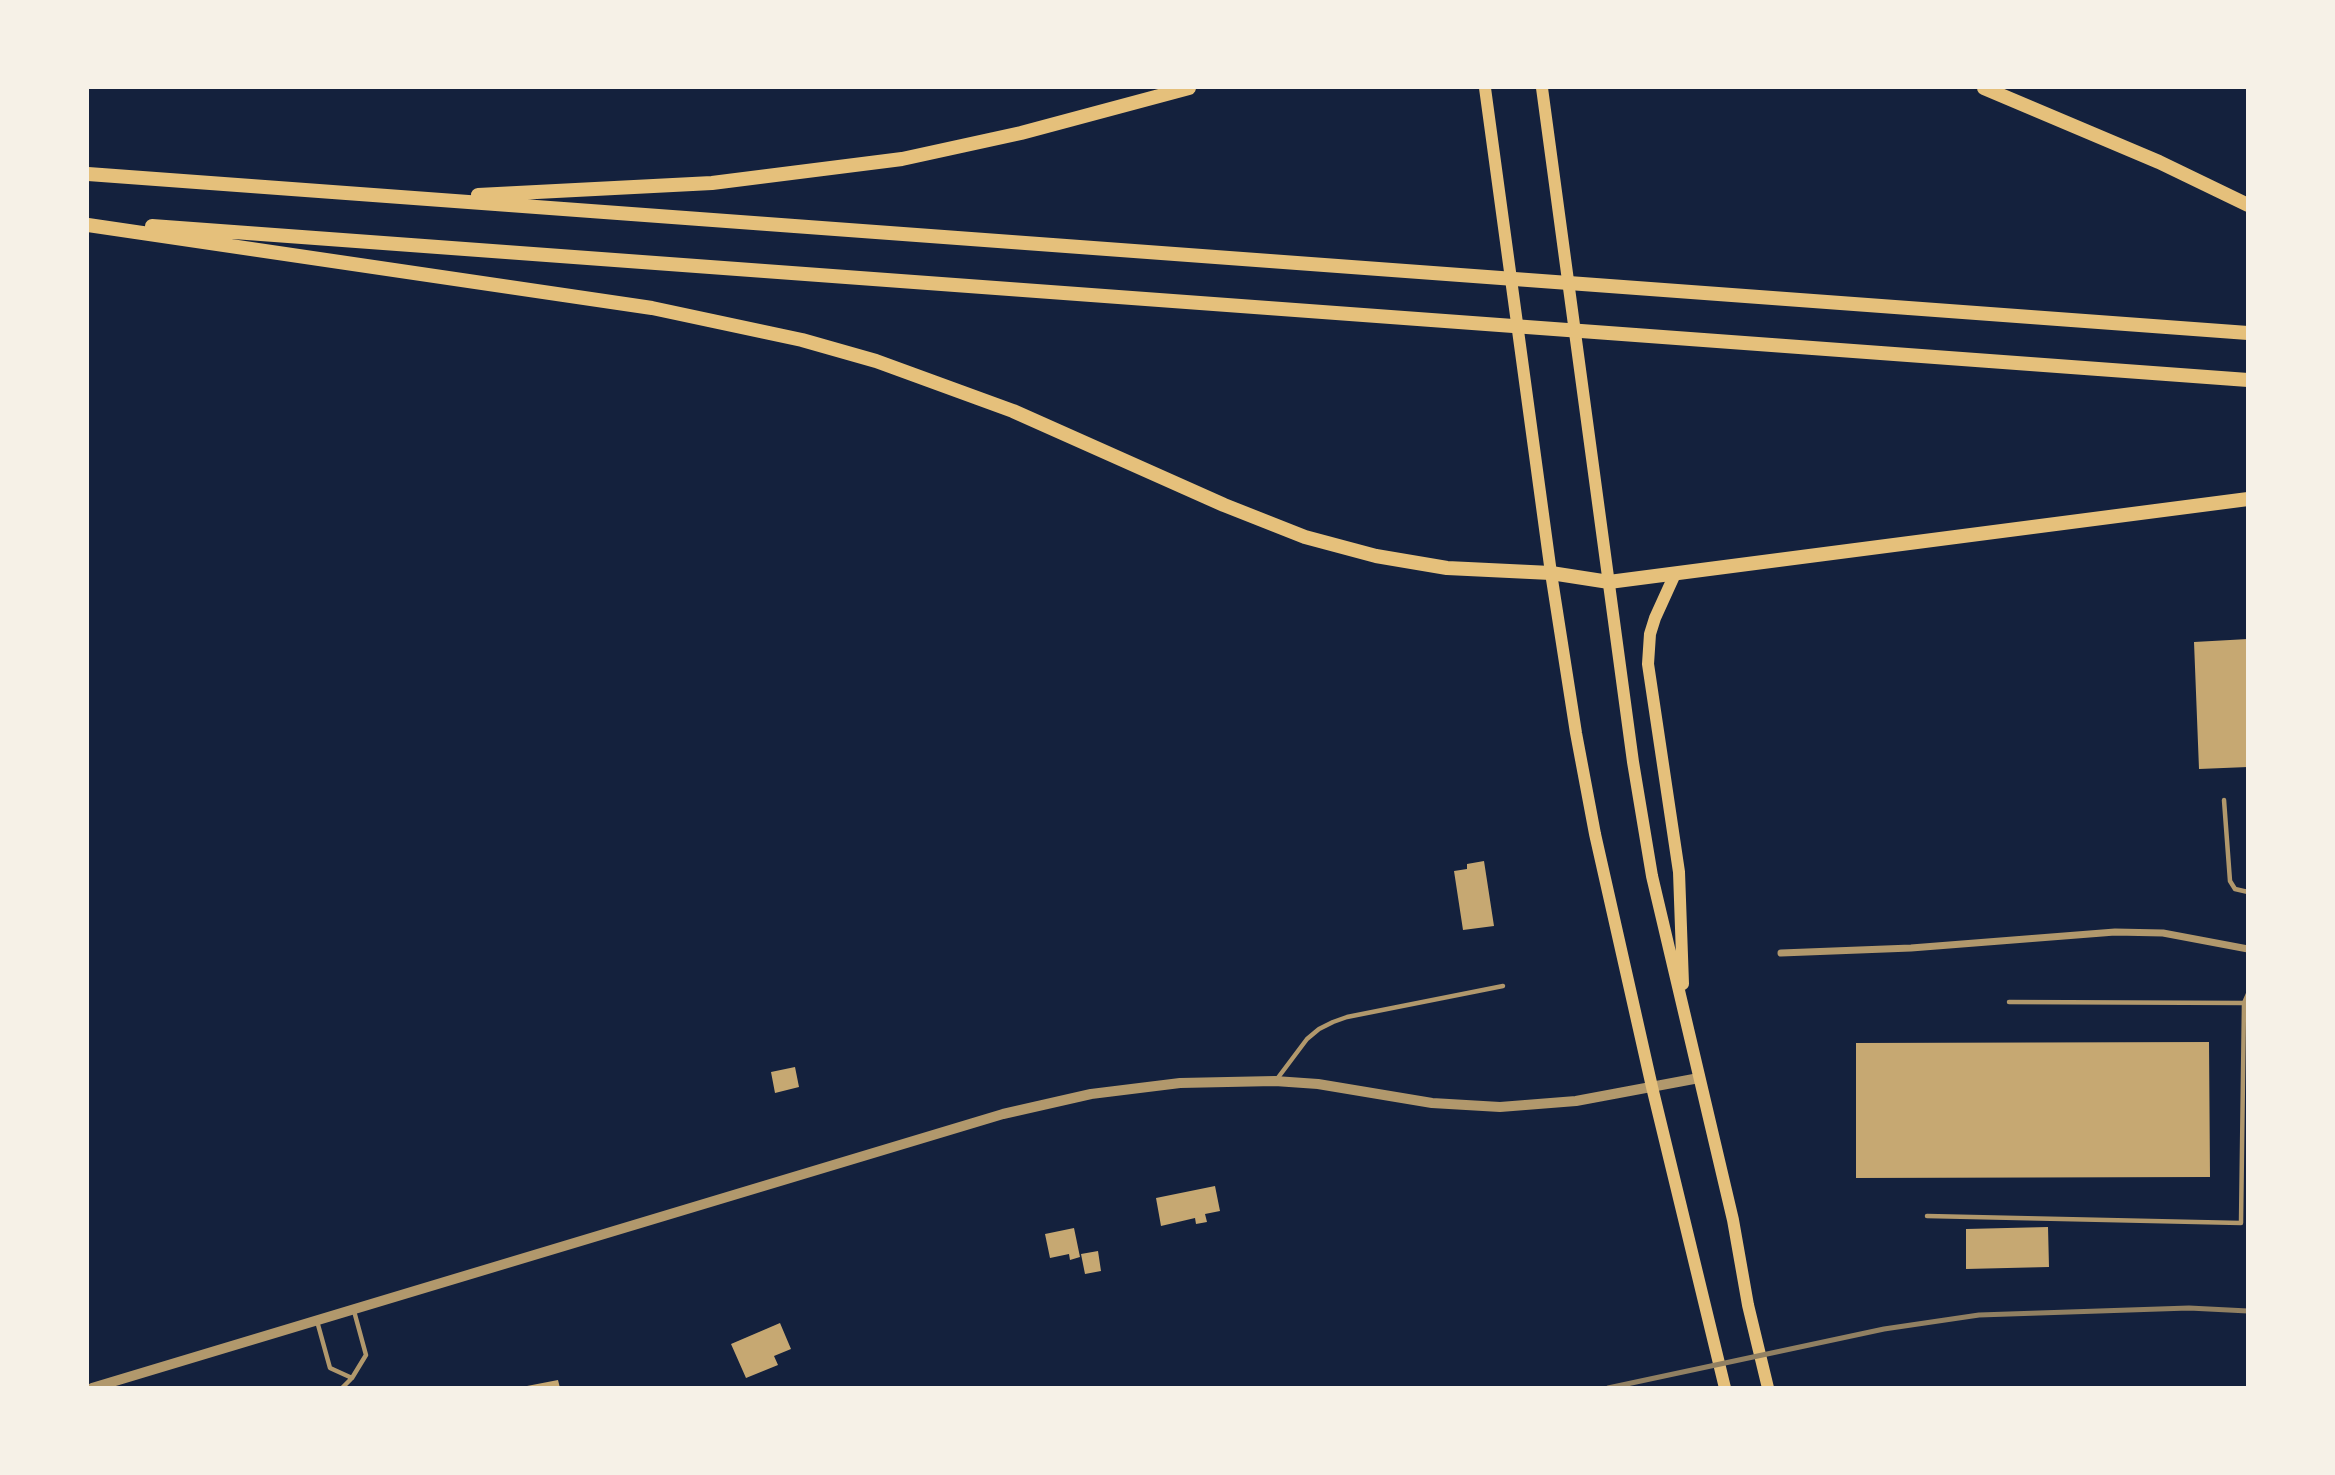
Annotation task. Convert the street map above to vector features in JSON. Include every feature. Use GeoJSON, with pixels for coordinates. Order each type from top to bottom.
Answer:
{"type":"FeatureCollection","features":[{"type":"Feature","properties":{"kind":"highway"},"geometry":{"type":"LineString","coordinates":[[414,198],[686,185],[841,168],[902,159],[1010,136],[1189,88]]}},
{"type":"Feature","properties":{"kind":"highway"},"geometry":{"type":"LineString","coordinates":[[1983,88],[2159,162],[2248,205]]}},
{"type":"Feature","properties":{"kind":"highway"},"geometry":{"type":"LineString","coordinates":[[88,174],[2248,333]]}},
{"type":"Feature","properties":{"kind":"highway"},"geometry":{"type":"LineString","coordinates":[[88,223],[2248,380]]}},
{"type":"Feature","properties":{"kind":"highway"},"geometry":{"type":"LineString","coordinates":[[88,223],[652,308],[790,337],[876,361],[948,386],[1013,411],[1255,518],[1340,548],[1447,568],[1551,573],[1609,582],[2248,499]]}},
{"type":"Feature","properties":{"kind":"main road"},"geometry":{"type":"LineString","coordinates":[[1485,88],[1551,573],[1576,733],[1595,834],[1652,1087],[1725,1388]]}},
{"type":"Feature","properties":{"kind":"main road"},"geometry":{"type":"LineString","coordinates":[[1542,88],[1631,748],[1652,876],[1733,1220],[1768,1388]]}},
{"type":"Feature","properties":{"kind":"main road"},"geometry":{"type":"LineString","coordinates":[[1675,574],[1650,634],[1648,664],[1679,872],[1684,1012]]}},
{"type":"Feature","properties":{"kind":"street"},"geometry":{"type":"LineString","coordinates":[[1781,953],[1912,948],[2115,932],[2163,933],[2248,949]]}},
{"type":"Feature","properties":{"kind":"street"},"geometry":{"type":"LineString","coordinates":[[92,1388],[1003,1114],[1091,1094],[1224,1081],[1275,1081],[1318,1084],[1433,1103],[1500,1107],[1576,1101],[1699,1078]]}},
{"type":"Feature","properties":{"kind":"lane"},"geometry":{"type":"LineString","coordinates":[[2224,800],[2230,881],[2235,889],[2248,892]]}},
{"type":"Feature","properties":{"kind":"lane"},"geometry":{"type":"LineString","coordinates":[[1275,1081],[1307,1039],[1333,1022],[1503,986]]}},
{"type":"Feature","properties":{"kind":"lane"},"geometry":{"type":"LineString","coordinates":[[1927,1216],[2241,1223],[2246,1107],[2244,1003],[2248,994]]}},
{"type":"Feature","properties":{"kind":"lane"},"geometry":{"type":"LineString","coordinates":[[2009,1002],[2244,1003]]}},
{"type":"Feature","properties":{"kind":"lane"},"geometry":{"type":"LineString","coordinates":[[342,1388],[352,1378],[366,1355],[354,1309]]}},
{"type":"Feature","properties":{"kind":"lane"},"geometry":{"type":"LineString","coordinates":[[316,1320],[330,1368],[352,1378]]}},
{"type":"Feature","properties":{"kind":"building"},"geometry":{"type":"Polygon","coordinates":[[[2248,639],[2248,767],[2199,769],[2194,642],[2248,639]]]}},
{"type":"Feature","properties":{"kind":"building"},"geometry":{"type":"Polygon","coordinates":[[[1484,861],[1494,926],[1463,930],[1454,871],[1467,869],[1467,864],[1484,861]]]}},
{"type":"Feature","properties":{"kind":"building"},"geometry":{"type":"Polygon","coordinates":[[[2209,1042],[2210,1177],[1856,1178],[1856,1043],[2209,1042]]]}},
{"type":"Feature","properties":{"kind":"building"},"geometry":{"type":"Polygon","coordinates":[[[795,1067],[799,1087],[775,1093],[771,1072],[795,1067]]]}},
{"type":"Feature","properties":{"kind":"building"},"geometry":{"type":"Polygon","coordinates":[[[1215,1186],[1220,1211],[1205,1214],[1207,1222],[1196,1224],[1195,1218],[1161,1226],[1156,1198],[1215,1186]]]}},
{"type":"Feature","properties":{"kind":"building"},"geometry":{"type":"Polygon","coordinates":[[[2048,1227],[2049,1267],[1966,1269],[1966,1229],[2048,1227]]]}},
{"type":"Feature","properties":{"kind":"building"},"geometry":{"type":"Polygon","coordinates":[[[1074,1228],[1080,1257],[1070,1260],[1069,1254],[1050,1258],[1045,1234],[1074,1228]]]}},
{"type":"Feature","properties":{"kind":"building"},"geometry":{"type":"Polygon","coordinates":[[[1098,1251],[1101,1271],[1085,1274],[1081,1254],[1098,1251]]]}},
{"type":"Feature","properties":{"kind":"building"},"geometry":{"type":"Polygon","coordinates":[[[780,1323],[791,1349],[774,1356],[778,1365],[746,1378],[731,1344],[780,1323]]]}},
{"type":"Feature","properties":{"kind":"building"},"geometry":{"type":"Polygon","coordinates":[[[558,1380],[560,1388],[527,1388],[527,1386],[558,1380]]]}},
{"type":"Feature","properties":{"kind":"railway"},"geometry":{"type":"LineString","coordinates":[[1608,1388],[1884,1329],[1979,1315],[2189,1308],[2248,1311]]}}]}
